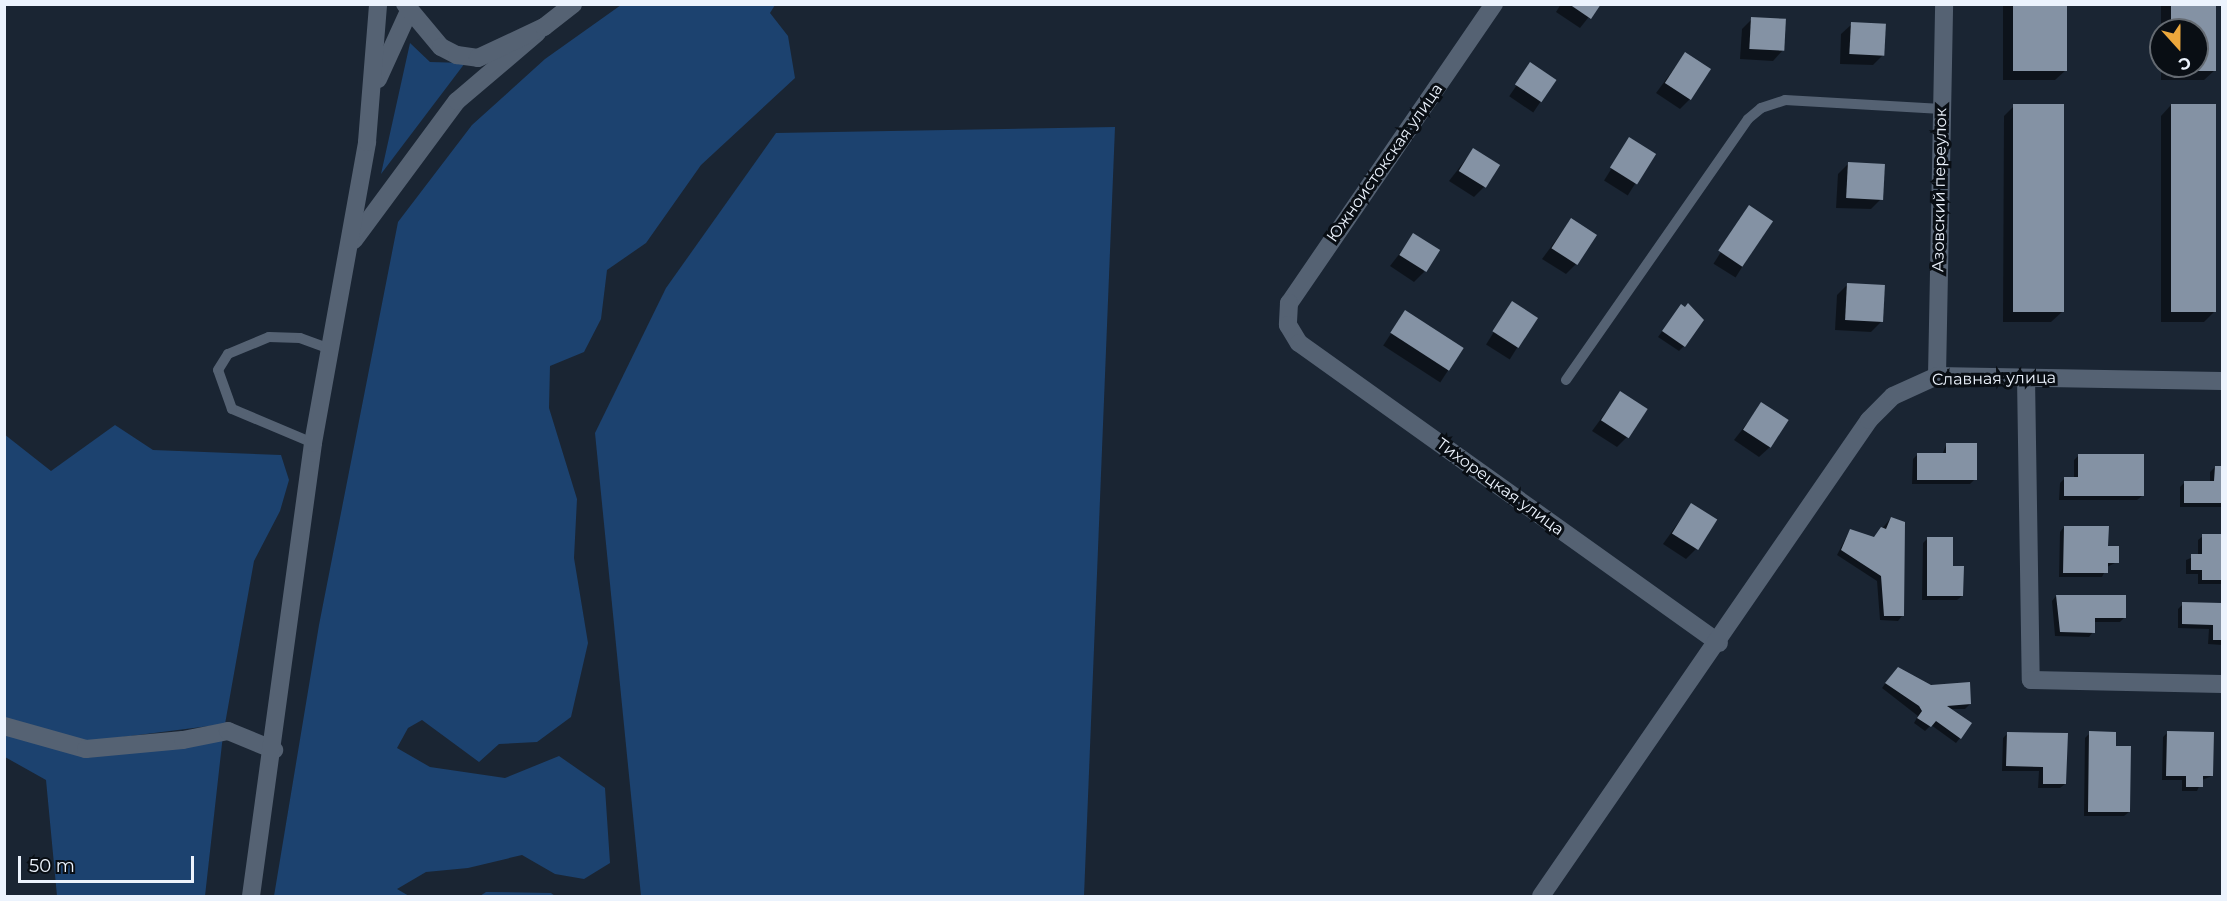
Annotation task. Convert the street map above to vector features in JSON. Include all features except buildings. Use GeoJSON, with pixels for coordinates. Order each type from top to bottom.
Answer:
{"type":"FeatureCollection","features":[{"type":"Feature","properties":{"kind":"street"},"geometry":{"type":"LineString","coordinates":[[251,897],[274,750],[313,443],[351,244],[374,89],[378,4]]}},
{"type":"Feature","properties":{"kind":"street"},"geometry":{"type":"LineString","coordinates":[[351,244],[457,101],[573,4]]}},
{"type":"Feature","properties":{"kind":"street","name":"Южноистокская улица"},"geometry":{"type":"LineString","coordinates":[[1288,325],[1289,303],[1494,4]]}},
{"type":"Feature","properties":{"kind":"street","name":"Азовский переулок"},"geometry":{"type":"LineString","coordinates":[[1937,376],[1944,4]]}},
{"type":"Feature","properties":{"kind":"street"},"geometry":{"type":"LineString","coordinates":[[374,89],[408,7],[441,47],[457,55],[478,58],[544,27]]}},
{"type":"Feature","properties":{"kind":"street","name":"Тихорецкая улица"},"geometry":{"type":"LineString","coordinates":[[1288,325],[1299,343],[1719,643]]}},
{"type":"Feature","properties":{"kind":"street","name":"Славная улица"},"geometry":{"type":"LineString","coordinates":[[1541,897],[1719,643],[1869,420],[1900,391],[1937,376],[2223,381]]}},
{"type":"Feature","properties":{"kind":"street"},"geometry":{"type":"LineString","coordinates":[[2026,378],[2031,680],[2223,684]]}},
{"type":"Feature","properties":{"kind":"street"},"geometry":{"type":"LineString","coordinates":[[4,726],[86,749],[183,740],[228,731],[274,750]]}},
{"type":"Feature","properties":{"kind":"lane"},"geometry":{"type":"LineString","coordinates":[[1566,380],[1749,119],[1761,108],[1785,100],[1942,109]]}},
{"type":"Feature","properties":{"kind":"lane"},"geometry":{"type":"LineString","coordinates":[[313,443],[232,409],[218,370],[228,354],[269,337],[300,338],[330,349]]}},
{"type":"Feature","properties":{"kind":"shaded area"},"geometry":{"type":"Polygon","coordinates":[[[621,5],[775,5],[770,13],[788,36],[795,78],[701,165],[646,243],[607,270],[601,319],[584,352],[550,366],[549,408],[577,499],[574,558],[588,643],[571,717],[537,742],[499,744],[479,762],[422,720],[408,728],[397,748],[430,767],[505,778],[559,756],[605,788],[610,863],[584,879],[555,874],[522,855],[468,868],[426,872],[397,889],[409,896],[274,896],[319,625],[398,222],[472,125],[545,59],[621,5]]]}},
{"type":"Feature","properties":{"kind":"shaded area"},"geometry":{"type":"Polygon","coordinates":[[[410,43],[430,62],[465,63],[381,174],[410,43]]]}},
{"type":"Feature","properties":{"kind":"shaded area"},"geometry":{"type":"Polygon","coordinates":[[[1115,127],[1084,896],[641,896],[595,433],[666,288],[776,133],[1115,127]]]}},
{"type":"Feature","properties":{"kind":"shaded area"},"geometry":{"type":"Polygon","coordinates":[[[115,425],[153,450],[281,455],[289,480],[280,511],[254,561],[225,724],[83,742],[5,720],[4,434],[51,471],[115,425]]]}},
{"type":"Feature","properties":{"kind":"shaded area"},"geometry":{"type":"Polygon","coordinates":[[[4,733],[81,754],[223,735],[205,896],[57,896],[46,780],[5,757],[4,733]]]}},
{"type":"Feature","properties":{"kind":"shaded area"},"geometry":{"type":"Polygon","coordinates":[[[486,892],[551,893],[555,896],[480,896],[486,892]]]}}]}
